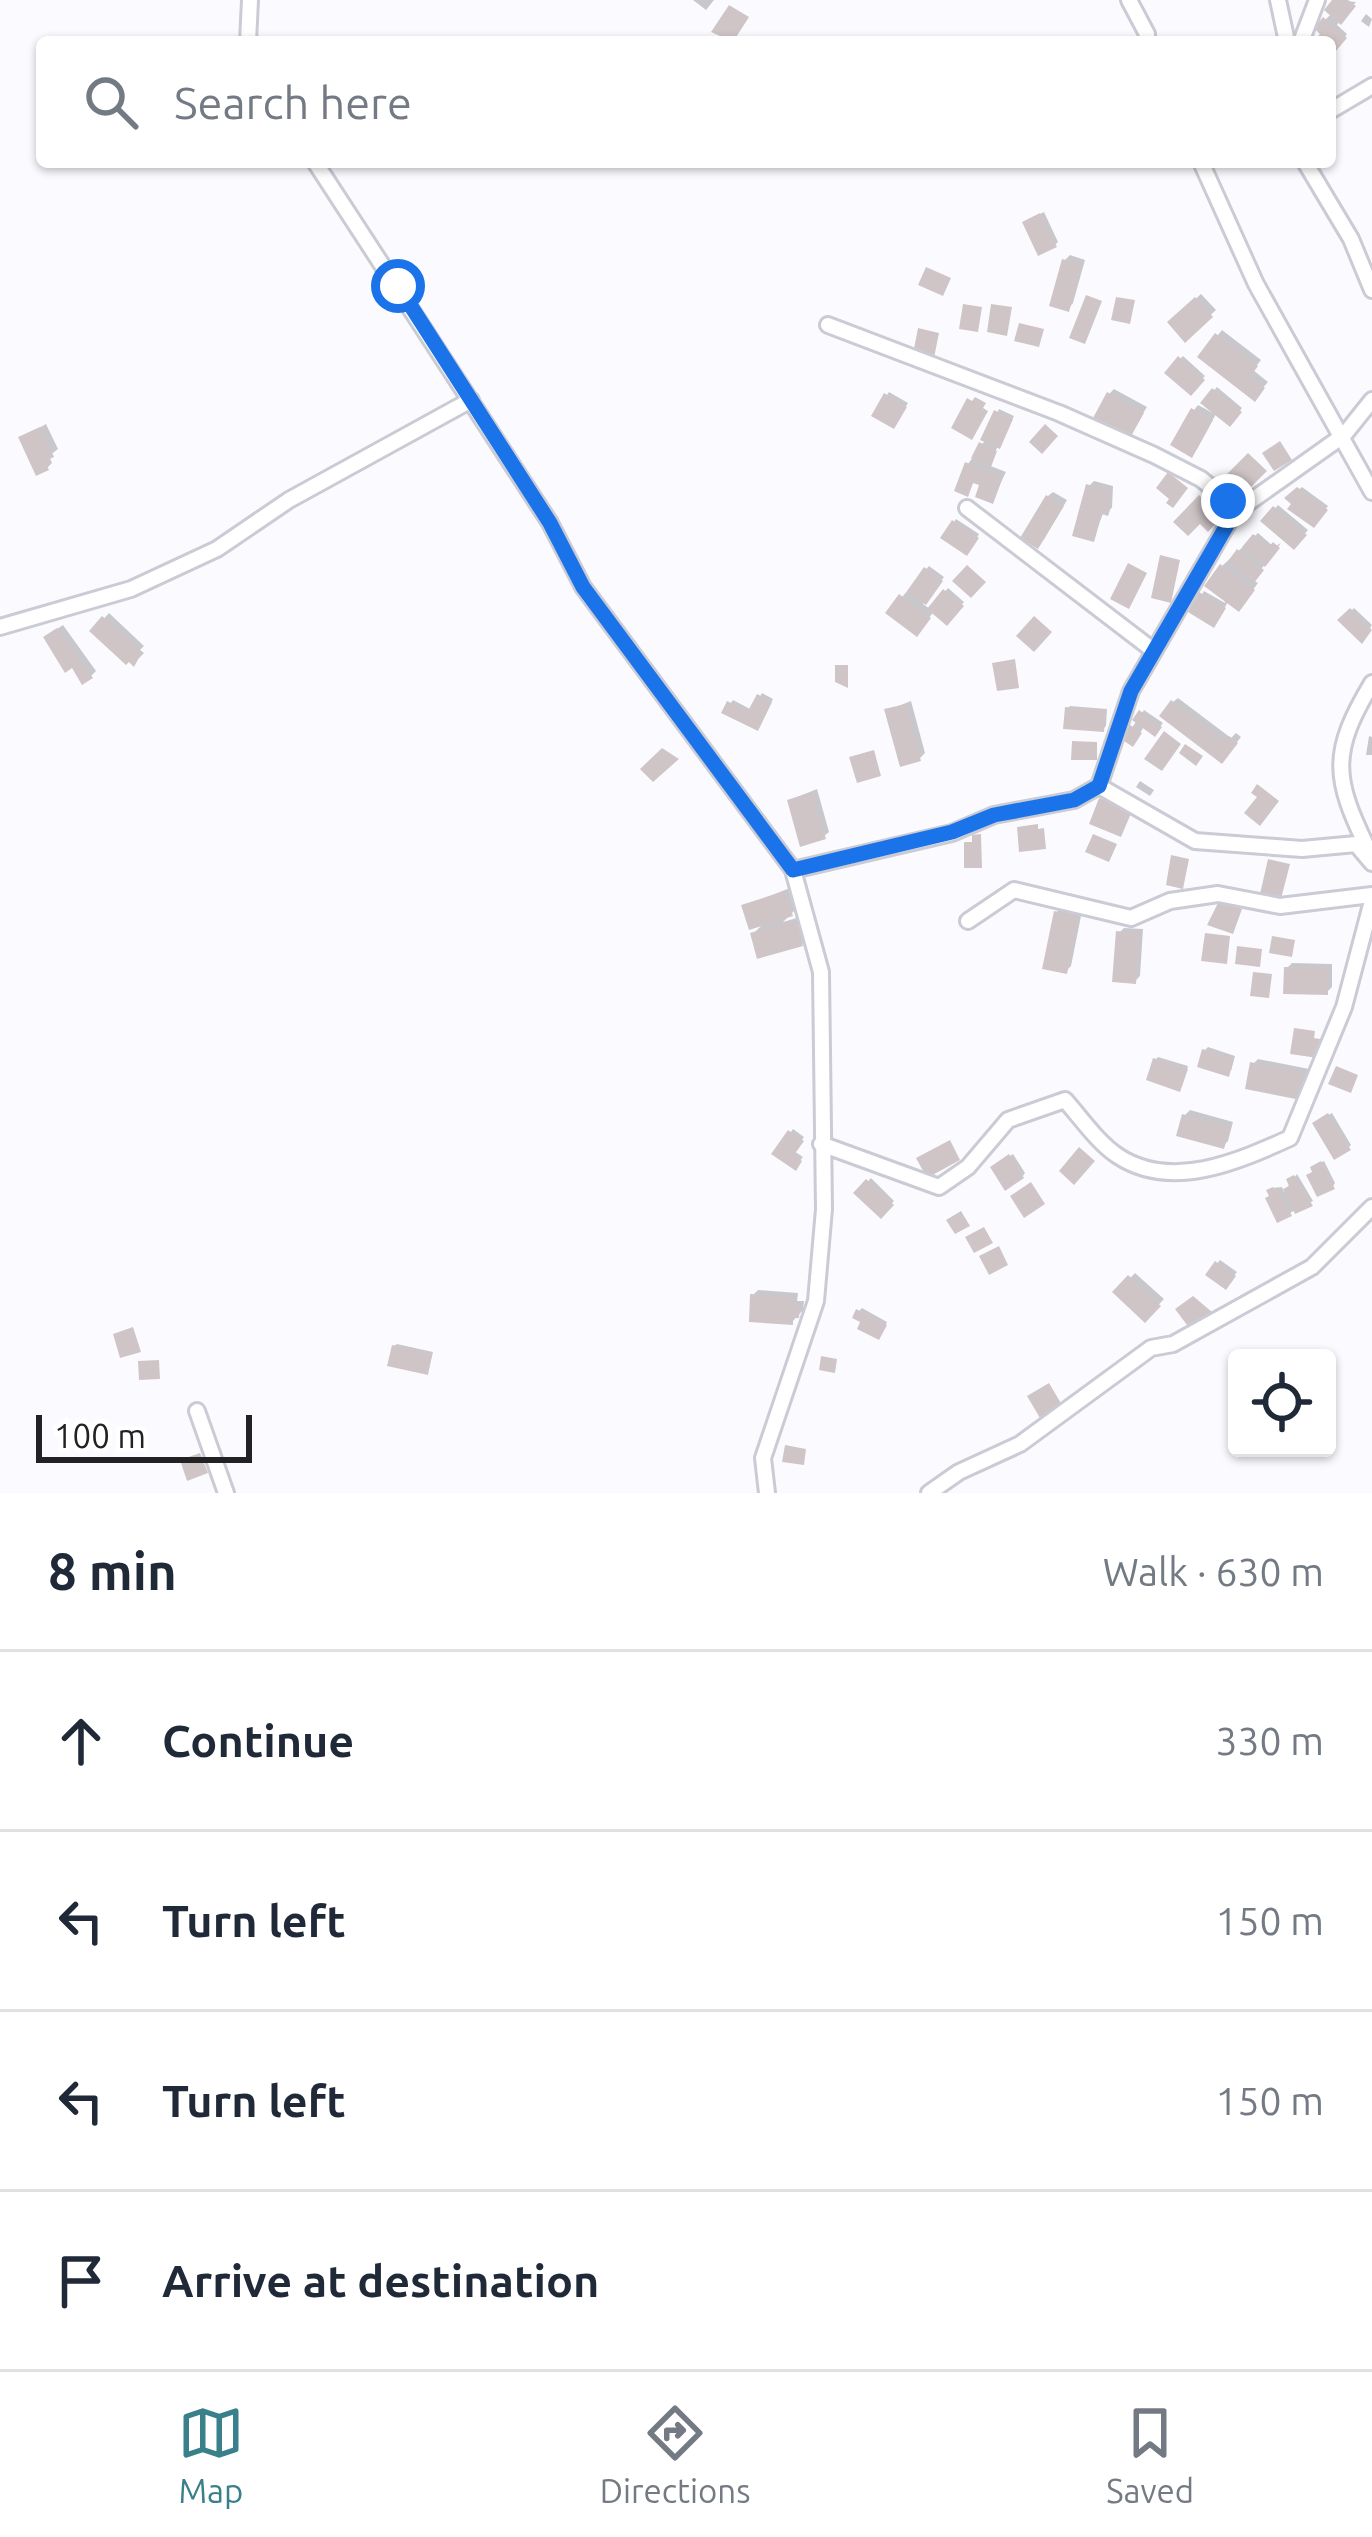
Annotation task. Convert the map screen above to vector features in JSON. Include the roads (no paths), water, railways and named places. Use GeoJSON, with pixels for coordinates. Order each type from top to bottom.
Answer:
{"type":"FeatureCollection","features":[{"type":"Feature","properties":{"kind":"street"},"geometry":{"type":"LineString","coordinates":[[248,36],[250,0]]}},
{"type":"Feature","properties":{"kind":"street"},"geometry":{"type":"LineString","coordinates":[[1129,0],[1147,36]]}},
{"type":"Feature","properties":{"kind":"street"},"geometry":{"type":"LineString","coordinates":[[1277,0],[1286,36]]}},
{"type":"Feature","properties":{"kind":"street"},"geometry":{"type":"LineString","coordinates":[[1303,36],[1317,0]]}},
{"type":"Feature","properties":{"kind":"street"},"geometry":{"type":"LineString","coordinates":[[1336,107],[1372,86]]}},
{"type":"Feature","properties":{"kind":"street"},"geometry":{"type":"LineString","coordinates":[[319,168],[550,523],[583,587],[793,870],[821,973],[824,1209],[816,1301],[763,1458],[767,1493]]}},
{"type":"Feature","properties":{"kind":"street"},"geometry":{"type":"LineString","coordinates":[[1204,168],[1256,284],[1372,492]]}},
{"type":"Feature","properties":{"kind":"street"},"geometry":{"type":"LineString","coordinates":[[1309,168],[1352,238],[1372,290]]}},
{"type":"Feature","properties":{"kind":"street"},"geometry":{"type":"LineString","coordinates":[[828,325],[1059,412],[1154,455],[1202,479],[1228,501],[1234,513]]}},
{"type":"Feature","properties":{"kind":"street"},"geometry":{"type":"LineString","coordinates":[[0,627],[131,589],[217,549],[289,500],[471,400]]}},
{"type":"Feature","properties":{"kind":"street"},"geometry":{"type":"LineString","coordinates":[[793,870],[952,832],[994,815],[1074,800],[1099,786],[1131,691],[1234,513],[1344,435],[1372,400]]}},
{"type":"Feature","properties":{"kind":"street"},"geometry":{"type":"LineString","coordinates":[[967,508],[1154,651]]}},
{"type":"Feature","properties":{"kind":"street"},"geometry":{"type":"LineString","coordinates":[[1372,683],[1352,717],[1339,754],[1350,813],[1372,860]]}},
{"type":"Feature","properties":{"kind":"street"},"geometry":{"type":"LineString","coordinates":[[1099,786],[1195,841],[1302,849],[1356,844],[1372,860]]}},
{"type":"Feature","properties":{"kind":"street"},"geometry":{"type":"LineString","coordinates":[[821,1144],[939,1187],[968,1167],[1007,1120],[1065,1100],[1115,1155],[1156,1174],[1249,1157],[1290,1138],[1344,1006],[1372,898],[1280,906],[1218,894],[1170,901],[1131,918],[1014,890],[968,921]]}},
{"type":"Feature","properties":{"kind":"street"},"geometry":{"type":"LineString","coordinates":[[929,1493],[959,1472],[1020,1444],[1151,1348],[1173,1344],[1312,1267],[1372,1207]]}},
{"type":"Feature","properties":{"kind":"street"},"geometry":{"type":"LineString","coordinates":[[197,1411],[226,1493]]}}]}
